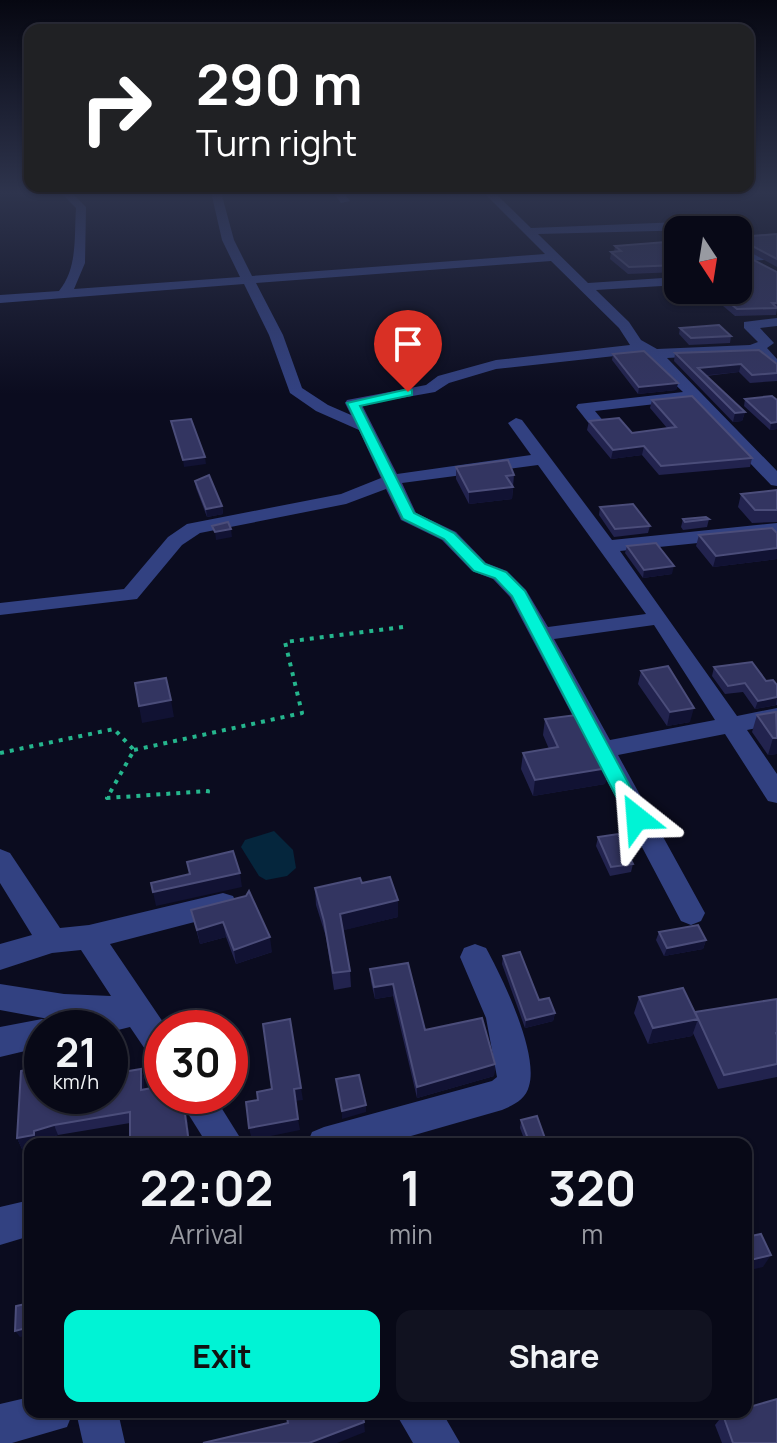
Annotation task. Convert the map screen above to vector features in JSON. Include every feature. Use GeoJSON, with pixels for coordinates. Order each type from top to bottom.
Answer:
{"type":"FeatureCollection","features":[{"type":"Feature","properties":{"kind":"street"},"geometry":{"type":"LineString","coordinates":[[63,294],[75,281],[80,259]]}},
{"type":"Feature","properties":{"kind":"street"},"geometry":{"type":"LineString","coordinates":[[238,259],[276,335],[295,390],[322,408],[366,427]]}},
{"type":"Feature","properties":{"kind":"street"},"geometry":{"type":"LineString","coordinates":[[0,299],[520,259]]}},
{"type":"Feature","properties":{"kind":"street"},"geometry":{"type":"LineString","coordinates":[[554,259],[586,287],[634,335],[636,343],[650,351],[776,478]]}},
{"type":"Feature","properties":{"kind":"street"},"geometry":{"type":"LineString","coordinates":[[752,260],[767,269]]}},
{"type":"Feature","properties":{"kind":"street"},"geometry":{"type":"LineString","coordinates":[[586,287],[664,282]]}},
{"type":"Feature","properties":{"kind":"street"},"geometry":{"type":"LineString","coordinates":[[691,913],[519,594],[500,575],[479,567],[449,536],[408,516],[353,403],[430,389],[437,381],[474,369],[650,351],[755,348],[767,343],[749,325],[777,322]]}},
{"type":"Feature","properties":{"kind":"street"},"geometry":{"type":"LineString","coordinates":[[755,348],[777,367]]}},
{"type":"Feature","properties":{"kind":"street"},"geometry":{"type":"LineString","coordinates":[[597,423],[584,407],[694,396]]}},
{"type":"Feature","properties":{"kind":"street"},"geometry":{"type":"LineString","coordinates":[[516,423],[660,618],[777,794]]}},
{"type":"Feature","properties":{"kind":"street"},"geometry":{"type":"LineString","coordinates":[[0,609],[130,595],[175,541],[194,528],[346,499],[391,480],[438,471],[544,459]]}},
{"type":"Feature","properties":{"kind":"street"},"geometry":{"type":"LineString","coordinates":[[609,546],[777,529]]}},
{"type":"Feature","properties":{"kind":"street"},"geometry":{"type":"LineString","coordinates":[[539,635],[660,618]]}},
{"type":"Feature","properties":{"kind":"street"},"geometry":{"type":"LineString","coordinates":[[601,750],[777,716]]}},
{"type":"Feature","properties":{"kind":"street"},"geometry":{"type":"LineString","coordinates":[[0,860],[52,941]]}},
{"type":"Feature","properties":{"kind":"street"},"geometry":{"type":"LineString","coordinates":[[0,957],[52,941],[89,937],[237,900]]}},
{"type":"Feature","properties":{"kind":"street"},"geometry":{"type":"LineString","coordinates":[[89,937],[144,1020]]}},
{"type":"Feature","properties":{"kind":"street"},"geometry":{"type":"LineString","coordinates":[[345,1138],[502,1094],[514,1083],[510,1041],[494,990],[475,957]]}},
{"type":"Feature","properties":{"kind":"street"},"geometry":{"type":"LineString","coordinates":[[0,997],[64,1008],[138,1011]]}},
{"type":"Feature","properties":{"kind":"street"},"geometry":{"type":"LineString","coordinates":[[128,1013],[138,1011]]}},
{"type":"Feature","properties":{"kind":"street"},"geometry":{"type":"LineString","coordinates":[[0,1042],[24,1037]]}},
{"type":"Feature","properties":{"kind":"street"},"geometry":{"type":"LineString","coordinates":[[206,1114],[223,1138]]}},
{"type":"Feature","properties":{"kind":"street"},"geometry":{"type":"LineString","coordinates":[[0,1226],[24,1220]]}},
{"type":"Feature","properties":{"kind":"street"},"geometry":{"type":"LineString","coordinates":[[0,1425],[28,1418]]}},
{"type":"Feature","properties":{"kind":"street"},"geometry":{"type":"LineString","coordinates":[[98,1418],[104,1443]]}},
{"type":"Feature","properties":{"kind":"street"},"geometry":{"type":"LineString","coordinates":[[420,1418],[439,1443]]}},
{"type":"Feature","properties":{"kind":"path"},"geometry":{"type":"LineString","coordinates":[[207,799],[208,791],[107,798],[134,750],[302,713],[285,642],[403,627]]}},
{"type":"Feature","properties":{"kind":"path"},"geometry":{"type":"LineString","coordinates":[[0,753],[114,729],[134,750]]}},
{"type":"Feature","properties":{"kind":"water"},"geometry":{"type":"Polygon","coordinates":[[[274,831],[293,850],[296,868],[287,876],[266,880],[259,876],[241,847],[245,840],[274,831]]]}},
{"type":"Feature","properties":{"kind":"building"},"geometry":{"type":"Polygon","coordinates":[[[620,259],[664,259],[664,266],[629,267],[620,259]]]}},
{"type":"Feature","properties":{"kind":"building"},"geometry":{"type":"Polygon","coordinates":[[[752,259],[777,272],[777,303],[772,303],[777,308],[737,309],[731,304],[752,304],[752,259]]]}},
{"type":"Feature","properties":{"kind":"building"},"geometry":{"type":"Polygon","coordinates":[[[719,325],[731,336],[691,338],[680,328],[719,325]]]}},
{"type":"Feature","properties":{"kind":"building"},"geometry":{"type":"Polygon","coordinates":[[[759,350],[777,364],[777,373],[752,375],[741,364],[698,368],[745,412],[735,413],[675,353],[759,350]]]}},
{"type":"Feature","properties":{"kind":"building"},"geometry":{"type":"Polygon","coordinates":[[[644,351],[678,383],[639,387],[613,354],[644,351]]]}},
{"type":"Feature","properties":{"kind":"building"},"geometry":{"type":"Polygon","coordinates":[[[692,396],[752,458],[661,466],[644,446],[613,450],[589,421],[619,418],[632,433],[676,427],[652,400],[692,396]]]}},
{"type":"Feature","properties":{"kind":"building"},"geometry":{"type":"Polygon","coordinates":[[[772,396],[777,400],[777,422],[771,423],[745,399],[772,396]]]}},
{"type":"Feature","properties":{"kind":"building"},"geometry":{"type":"Polygon","coordinates":[[[191,419],[205,457],[183,460],[171,421],[191,419]]]}},
{"type":"Feature","properties":{"kind":"building"},"geometry":{"type":"Polygon","coordinates":[[[508,460],[514,475],[506,476],[513,487],[469,492],[456,467],[508,460]]]}},
{"type":"Feature","properties":{"kind":"building"},"geometry":{"type":"Polygon","coordinates":[[[209,475],[222,506],[206,509],[195,481],[209,475]]]}},
{"type":"Feature","properties":{"kind":"building"},"geometry":{"type":"Polygon","coordinates":[[[777,490],[777,510],[755,510],[741,494],[777,490]]]}},
{"type":"Feature","properties":{"kind":"building"},"geometry":{"type":"Polygon","coordinates":[[[633,504],[650,526],[615,529],[600,507],[633,504]]]}},
{"type":"Feature","properties":{"kind":"building"},"geometry":{"type":"Polygon","coordinates":[[[683,519],[709,519],[685,522],[683,519]]]}},
{"type":"Feature","properties":{"kind":"building"},"geometry":{"type":"Polygon","coordinates":[[[228,522],[231,529],[215,532],[212,526],[228,522]]]}},
{"type":"Feature","properties":{"kind":"building"},"geometry":{"type":"Polygon","coordinates":[[[772,528],[777,533],[777,548],[716,556],[699,535],[772,528]]]}},
{"type":"Feature","properties":{"kind":"building"},"geometry":{"type":"Polygon","coordinates":[[[656,543],[674,566],[644,570],[627,546],[656,543]]]}},
{"type":"Feature","properties":{"kind":"building"},"geometry":{"type":"Polygon","coordinates":[[[752,662],[766,681],[773,680],[777,685],[777,697],[758,701],[745,683],[728,686],[714,667],[752,662]]]}},
{"type":"Feature","properties":{"kind":"building"},"geometry":{"type":"Polygon","coordinates":[[[668,666],[694,708],[670,712],[641,671],[668,666]]]}},
{"type":"Feature","properties":{"kind":"building"},"geometry":{"type":"Polygon","coordinates":[[[166,678],[171,700],[139,706],[135,683],[166,678]]]}},
{"type":"Feature","properties":{"kind":"building"},"geometry":{"type":"Polygon","coordinates":[[[776,712],[777,738],[773,738],[757,715],[776,712]]]}},
{"type":"Feature","properties":{"kind":"building"},"geometry":{"type":"Polygon","coordinates":[[[576,715],[608,768],[535,780],[523,753],[558,747],[545,719],[576,715]]]}},
{"type":"Feature","properties":{"kind":"building"},"geometry":{"type":"Polygon","coordinates":[[[618,834],[633,864],[611,867],[598,837],[618,834]]]}},
{"type":"Feature","properties":{"kind":"building"},"geometry":{"type":"Polygon","coordinates":[[[233,851],[240,873],[153,892],[151,883],[190,874],[187,862],[233,851]]]}},
{"type":"Feature","properties":{"kind":"building"},"geometry":{"type":"Polygon","coordinates":[[[390,877],[398,900],[340,914],[350,971],[333,973],[315,888],[360,878],[362,883],[390,877]]]}},
{"type":"Feature","properties":{"kind":"building"},"geometry":{"type":"Polygon","coordinates":[[[249,891],[270,937],[234,950],[223,922],[197,930],[191,910],[246,896],[249,891]]]}},
{"type":"Feature","properties":{"kind":"building"},"geometry":{"type":"Polygon","coordinates":[[[698,925],[706,940],[667,948],[659,932],[698,925]]]}},
{"type":"Feature","properties":{"kind":"building"},"geometry":{"type":"Polygon","coordinates":[[[520,952],[539,1000],[549,998],[555,1013],[526,1020],[503,956],[520,952]]]}},
{"type":"Feature","properties":{"kind":"building"},"geometry":{"type":"Polygon","coordinates":[[[408,963],[425,1030],[482,1018],[495,1064],[417,1087],[393,984],[374,987],[370,969],[408,963]]]}},
{"type":"Feature","properties":{"kind":"building"},"geometry":{"type":"Polygon","coordinates":[[[683,988],[698,1019],[653,1028],[639,997],[683,988]]]}},
{"type":"Feature","properties":{"kind":"building"},"geometry":{"type":"Polygon","coordinates":[[[777,999],[777,1064],[724,1075],[695,1012],[777,999]]]}},
{"type":"Feature","properties":{"kind":"building"},"geometry":{"type":"Polygon","coordinates":[[[290,1019],[301,1088],[294,1089],[298,1119],[249,1128],[248,1102],[258,1100],[257,1092],[272,1089],[263,1024],[290,1019]]]}},
{"type":"Feature","properties":{"kind":"building"},"geometry":{"type":"Polygon","coordinates":[[[141,1069],[144,1114],[185,1114],[188,1138],[130,1138],[128,1071],[141,1069]]]}},
{"type":"Feature","properties":{"kind":"building"},"geometry":{"type":"Polygon","coordinates":[[[24,1070],[24,1114],[118,1114],[54,1125],[34,1131],[34,1135],[17,1138],[21,1071],[24,1070]]]}},
{"type":"Feature","properties":{"kind":"building"},"geometry":{"type":"Polygon","coordinates":[[[359,1075],[366,1105],[342,1111],[336,1079],[359,1075]]]}},
{"type":"Feature","properties":{"kind":"building"},"geometry":{"type":"Polygon","coordinates":[[[537,1116],[545,1138],[528,1138],[521,1120],[537,1116]]]}},
{"type":"Feature","properties":{"kind":"building"},"geometry":{"type":"Polygon","coordinates":[[[761,1234],[771,1255],[752,1260],[752,1236],[761,1234]]]}},
{"type":"Feature","properties":{"kind":"building"},"geometry":{"type":"Polygon","coordinates":[[[24,1304],[24,1329],[15,1331],[16,1306],[24,1304]]]}},
{"type":"Feature","properties":{"kind":"building"},"geometry":{"type":"Polygon","coordinates":[[[777,1399],[777,1443],[733,1443],[724,1418],[752,1418],[752,1406],[777,1399]]]}},
{"type":"Feature","properties":{"kind":"building"},"geometry":{"type":"Polygon","coordinates":[[[287,1418],[363,1418],[364,1422],[309,1443],[203,1443],[288,1423],[287,1418]]]}},
{"type":"Feature","properties":{"kind":"route"},"geometry":{"type":"LineString","coordinates":[[408,392],[353,403],[408,516],[449,536],[479,567],[500,575],[519,594],[637,818]]}}]}
